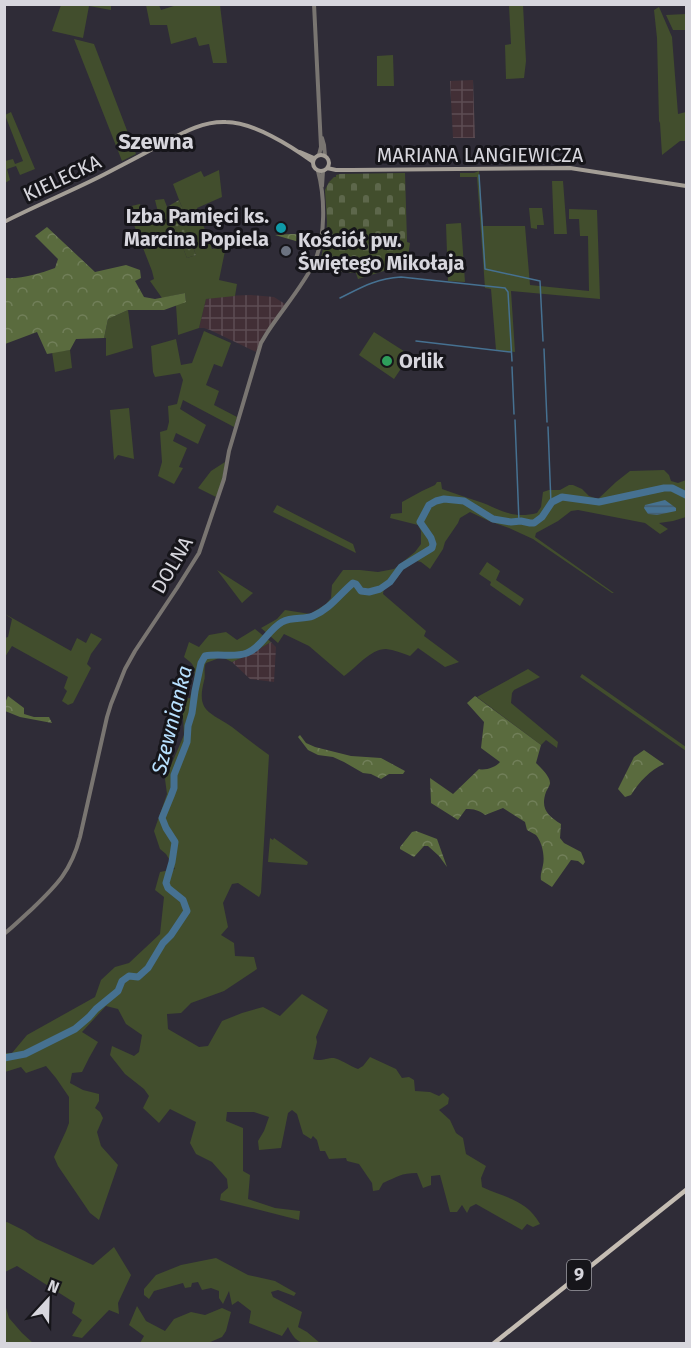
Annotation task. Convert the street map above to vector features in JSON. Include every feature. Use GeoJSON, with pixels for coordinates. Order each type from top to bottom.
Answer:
{"type":"FeatureCollection","features":[{"type":"Feature","properties":{"kind":"main road","name":"KIELECKA"},"geometry":{"type":"LineString","coordinates":[[4,222],[95,179],[202,124],[221,122],[242,124],[315,158]]}},
{"type":"Feature","properties":{"kind":"main road"},"geometry":{"type":"LineString","coordinates":[[325,156],[328,159],[324,168],[314,167],[315,158],[325,156]]}},
{"type":"Feature","properties":{"kind":"main road","name":"MARIANA LANGIEWICZA"},"geometry":{"type":"LineString","coordinates":[[324,168],[344,170],[570,168],[687,186]]}},
{"type":"Feature","properties":{"kind":"main road","name":"9"},"geometry":{"type":"LineString","coordinates":[[493,1344],[687,1190]]}},
{"type":"Feature","properties":{"kind":"street"},"geometry":{"type":"LineString","coordinates":[[314,4],[321,150],[315,158]]}},
{"type":"Feature","properties":{"kind":"street"},"geometry":{"type":"LineString","coordinates":[[320,134],[324,143],[325,156]]}},
{"type":"Feature","properties":{"kind":"street","name":"DOLNA"},"geometry":{"type":"LineString","coordinates":[[4,934],[60,881],[76,853],[107,717],[121,679],[135,651],[199,553],[224,479],[229,451],[261,343],[316,258],[322,229],[321,189],[324,168]]}},
{"type":"Feature","properties":{"kind":"shaded area"},"geometry":{"type":"Polygon","coordinates":[[[473,80],[475,138],[453,138],[450,81],[473,80]]]}},
{"type":"Feature","properties":{"kind":"shaded area"},"geometry":{"type":"Polygon","coordinates":[[[251,295],[274,297],[285,304],[262,337],[256,352],[210,330],[199,328],[206,299],[251,295]]]}},
{"type":"Feature","properties":{"kind":"shaded area"},"geometry":{"type":"Polygon","coordinates":[[[271,642],[276,647],[274,682],[250,679],[232,662],[252,653],[271,642]]]}},
{"type":"Feature","properties":{"kind":"green space"},"geometry":{"type":"Polygon","coordinates":[[[61,5],[111,5],[111,10],[89,6],[83,38],[52,31],[61,5]]]}},
{"type":"Feature","properties":{"kind":"green space"},"geometry":{"type":"Polygon","coordinates":[[[146,5],[159,5],[161,10],[177,5],[220,5],[227,63],[213,63],[209,44],[199,46],[196,37],[171,44],[167,25],[150,25],[146,5]]]}},
{"type":"Feature","properties":{"kind":"green space"},"geometry":{"type":"Polygon","coordinates":[[[509,5],[523,5],[526,61],[524,78],[506,79],[505,45],[511,44],[509,5]]]}},
{"type":"Feature","properties":{"kind":"green space"},"geometry":{"type":"Polygon","coordinates":[[[659,7],[672,37],[678,114],[686,112],[686,141],[680,141],[662,155],[654,10],[659,7]]]}},
{"type":"Feature","properties":{"kind":"green space"},"geometry":{"type":"Polygon","coordinates":[[[686,14],[686,30],[673,30],[666,15],[686,14]]]}},
{"type":"Feature","properties":{"kind":"green space"},"geometry":{"type":"Polygon","coordinates":[[[74,39],[94,44],[136,154],[122,161],[74,39]]]}},
{"type":"Feature","properties":{"kind":"green space"},"geometry":{"type":"Polygon","coordinates":[[[393,55],[394,86],[377,86],[377,56],[393,55]]]}},
{"type":"Feature","properties":{"kind":"green space"},"geometry":{"type":"Polygon","coordinates":[[[11,112],[35,169],[20,175],[16,166],[7,169],[10,180],[5,183],[5,161],[13,159],[15,164],[23,161],[5,115],[11,112]]]}},
{"type":"Feature","properties":{"kind":"green space"},"geometry":{"type":"Polygon","coordinates":[[[219,170],[222,197],[197,208],[212,249],[226,246],[219,280],[237,284],[235,296],[206,299],[199,328],[178,335],[176,305],[186,301],[185,293],[162,298],[150,281],[154,279],[152,271],[127,207],[140,204],[144,215],[158,212],[155,200],[164,199],[187,258],[196,255],[179,212],[183,210],[173,184],[201,171],[204,177],[219,170]]]}},
{"type":"Feature","properties":{"kind":"green space"},"geometry":{"type":"Polygon","coordinates":[[[479,171],[483,226],[525,226],[530,285],[589,291],[588,236],[580,236],[579,219],[569,219],[569,209],[597,210],[600,299],[511,291],[515,352],[496,350],[491,289],[485,288],[477,177],[460,177],[460,173],[479,171]]]}},
{"type":"Feature","properties":{"kind":"green space"},"geometry":{"type":"Polygon","coordinates":[[[405,173],[407,242],[410,243],[406,269],[387,270],[358,279],[356,273],[316,270],[326,242],[325,190],[329,182],[340,174],[405,173]]]}},
{"type":"Feature","properties":{"kind":"green space"},"geometry":{"type":"Polygon","coordinates":[[[552,181],[563,181],[567,234],[554,234],[552,181]]]}},
{"type":"Feature","properties":{"kind":"green space"},"geometry":{"type":"Polygon","coordinates":[[[179,200],[183,210],[180,213],[196,255],[187,258],[167,207],[179,200]]]}},
{"type":"Feature","properties":{"kind":"green space"},"geometry":{"type":"Polygon","coordinates":[[[529,208],[542,208],[544,225],[537,225],[537,229],[531,228],[529,208]]]}},
{"type":"Feature","properties":{"kind":"green space"},"geometry":{"type":"Polygon","coordinates":[[[461,223],[465,282],[448,281],[446,224],[461,223]]]}},
{"type":"Feature","properties":{"kind":"green space"},"geometry":{"type":"Polygon","coordinates":[[[47,227],[95,272],[126,265],[140,270],[141,278],[135,281],[144,297],[155,299],[185,293],[186,302],[164,310],[128,310],[108,319],[104,338],[76,339],[70,350],[47,354],[37,332],[5,344],[5,278],[24,277],[55,268],[58,259],[35,236],[47,227]]]}},
{"type":"Feature","properties":{"kind":"green space"},"geometry":{"type":"Polygon","coordinates":[[[275,235],[316,235],[313,246],[275,235]]]}},
{"type":"Feature","properties":{"kind":"green space"},"geometry":{"type":"Polygon","coordinates":[[[128,310],[133,348],[106,356],[106,338],[104,338],[108,319],[128,310]]]}},
{"type":"Feature","properties":{"kind":"green space"},"geometry":{"type":"Polygon","coordinates":[[[204,331],[231,343],[222,367],[214,364],[206,385],[219,391],[214,405],[237,417],[234,427],[183,400],[180,409],[206,425],[198,444],[176,433],[173,441],[187,448],[179,467],[183,468],[174,484],[158,476],[162,462],[160,432],[167,430],[168,406],[177,404],[183,380],[180,373],[155,377],[151,346],[176,339],[181,365],[192,363],[204,331]]]}},
{"type":"Feature","properties":{"kind":"green space","name":"Orlik"},"geometry":{"type":"Polygon","coordinates":[[[374,332],[410,355],[394,379],[359,355],[374,332]]]}},
{"type":"Feature","properties":{"kind":"green space"},"geometry":{"type":"Polygon","coordinates":[[[70,350],[72,368],[55,372],[52,352],[70,350]]]}},
{"type":"Feature","properties":{"kind":"green space"},"geometry":{"type":"Polygon","coordinates":[[[129,408],[134,459],[118,455],[114,460],[110,410],[129,408]]]}},
{"type":"Feature","properties":{"kind":"green space"},"geometry":{"type":"Polygon","coordinates":[[[225,462],[222,482],[216,497],[198,488],[211,471],[225,462]]]}},
{"type":"Feature","properties":{"kind":"green space"},"geometry":{"type":"Polygon","coordinates":[[[664,470],[671,481],[678,483],[686,480],[686,517],[659,523],[668,529],[660,534],[645,523],[578,510],[571,511],[536,533],[535,537],[614,593],[533,539],[470,512],[460,518],[430,569],[417,561],[403,568],[398,577],[384,588],[383,594],[426,631],[424,636],[459,662],[445,667],[418,648],[410,656],[386,649],[369,655],[344,676],[309,646],[284,634],[278,643],[261,628],[277,619],[285,610],[310,614],[326,604],[331,598],[332,585],[343,570],[378,572],[394,569],[415,552],[421,544],[421,531],[418,525],[390,518],[391,514],[402,513],[402,502],[437,482],[441,482],[442,489],[509,513],[529,515],[537,513],[541,507],[543,492],[549,490],[560,490],[573,485],[598,499],[630,471],[664,470]]]}},
{"type":"Feature","properties":{"kind":"green space"},"geometry":{"type":"Polygon","coordinates":[[[277,505],[353,544],[356,553],[273,512],[277,505]]]}},
{"type":"Feature","properties":{"kind":"green space"},"geometry":{"type":"Polygon","coordinates":[[[487,562],[500,571],[496,580],[524,599],[520,606],[490,585],[491,582],[479,574],[487,562]]]}},
{"type":"Feature","properties":{"kind":"green space"},"geometry":{"type":"Polygon","coordinates":[[[217,570],[253,593],[242,603],[217,570]]]}},
{"type":"Feature","properties":{"kind":"green space"},"geometry":{"type":"Polygon","coordinates":[[[5,614],[71,651],[77,638],[86,643],[91,633],[102,639],[91,654],[87,664],[91,668],[73,703],[68,705],[62,701],[67,691],[64,688],[68,677],[12,646],[5,657],[5,638],[8,637],[12,619],[5,614]]]}},
{"type":"Feature","properties":{"kind":"green space"},"geometry":{"type":"Polygon","coordinates":[[[255,629],[271,642],[232,662],[222,657],[206,663],[202,699],[211,714],[269,755],[261,893],[259,897],[238,883],[232,884],[223,903],[228,927],[221,935],[234,943],[235,956],[254,957],[257,969],[224,991],[191,1003],[181,1013],[167,1014],[168,1029],[199,1047],[208,1046],[222,1021],[263,1007],[280,1016],[302,994],[328,1010],[316,1037],[313,1059],[334,1058],[358,1069],[370,1057],[396,1069],[402,1078],[409,1077],[414,1080],[415,1091],[430,1092],[439,1096],[443,1093],[449,1098],[448,1104],[439,1110],[450,1120],[456,1133],[463,1138],[466,1154],[486,1166],[481,1178],[482,1187],[522,1204],[540,1224],[533,1227],[527,1224],[522,1230],[476,1204],[470,1207],[467,1213],[462,1205],[457,1212],[450,1212],[440,1175],[431,1176],[431,1185],[423,1188],[417,1173],[403,1175],[383,1183],[379,1190],[373,1191],[372,1183],[359,1164],[347,1161],[346,1158],[329,1159],[325,1151],[320,1151],[317,1140],[313,1136],[311,1139],[303,1134],[297,1114],[292,1110],[288,1113],[281,1148],[259,1150],[258,1141],[269,1117],[254,1112],[227,1112],[226,1121],[243,1128],[243,1171],[250,1175],[248,1199],[275,1208],[300,1211],[299,1220],[220,1200],[221,1194],[228,1188],[227,1179],[212,1162],[196,1154],[190,1143],[196,1122],[170,1109],[159,1123],[143,1108],[149,1096],[144,1089],[125,1074],[110,1055],[112,1046],[134,1056],[139,1052],[142,1035],[126,1024],[118,1009],[106,1006],[82,1032],[98,1042],[82,1072],[72,1073],[70,1083],[83,1090],[99,1094],[99,1101],[95,1108],[103,1118],[97,1132],[101,1146],[118,1165],[99,1220],[90,1213],[54,1157],[69,1123],[69,1097],[46,1066],[26,1073],[21,1067],[5,1072],[5,1053],[12,1053],[27,1035],[95,997],[101,980],[115,967],[129,963],[160,934],[164,897],[155,890],[160,872],[175,869],[160,849],[154,831],[167,794],[165,779],[184,735],[182,699],[190,698],[194,681],[194,667],[184,657],[189,642],[199,647],[209,635],[226,632],[237,640],[255,629]]]}},
{"type":"Feature","properties":{"kind":"green space"},"geometry":{"type":"Polygon","coordinates":[[[528,669],[540,677],[514,690],[511,703],[558,742],[557,748],[546,740],[541,745],[477,697],[528,669]]]}},
{"type":"Feature","properties":{"kind":"green space"},"geometry":{"type":"Polygon","coordinates":[[[582,674],[686,747],[686,751],[580,677],[582,674]]]}},
{"type":"Feature","properties":{"kind":"green space"},"geometry":{"type":"Polygon","coordinates":[[[8,696],[24,708],[24,714],[49,717],[52,723],[20,717],[5,711],[8,696]]]}},
{"type":"Feature","properties":{"kind":"green space"},"geometry":{"type":"Polygon","coordinates":[[[475,696],[541,745],[536,763],[550,780],[544,798],[546,811],[561,824],[560,838],[564,843],[581,852],[585,862],[583,865],[571,860],[552,887],[541,880],[544,861],[540,841],[536,835],[527,830],[525,822],[503,808],[485,815],[476,810],[466,809],[458,820],[431,803],[430,778],[453,794],[479,769],[490,768],[500,762],[481,748],[484,722],[467,703],[475,696]]]}},
{"type":"Feature","properties":{"kind":"green space"},"geometry":{"type":"Polygon","coordinates":[[[300,735],[306,743],[315,747],[351,756],[381,758],[405,771],[403,774],[389,774],[381,779],[363,773],[333,757],[318,755],[308,750],[298,737],[300,735]]]}},
{"type":"Feature","properties":{"kind":"green space"},"geometry":{"type":"Polygon","coordinates":[[[644,750],[664,764],[641,781],[631,795],[625,797],[618,789],[634,757],[644,750]]]}},
{"type":"Feature","properties":{"kind":"green space"},"geometry":{"type":"Polygon","coordinates":[[[416,831],[437,839],[447,867],[428,846],[424,846],[414,857],[400,849],[412,832],[416,831]]]}},
{"type":"Feature","properties":{"kind":"green space"},"geometry":{"type":"Polygon","coordinates":[[[270,838],[273,840],[274,838],[308,862],[307,865],[268,862],[270,838]]]}},
{"type":"Feature","properties":{"kind":"green space"},"geometry":{"type":"Polygon","coordinates":[[[7,1222],[36,1239],[93,1265],[114,1247],[131,1275],[118,1303],[119,1314],[109,1310],[82,1338],[72,1336],[82,1320],[72,1313],[75,1303],[17,1266],[5,1272],[4,1223],[7,1222]]]}},
{"type":"Feature","properties":{"kind":"green space"},"geometry":{"type":"Polygon","coordinates":[[[216,1258],[248,1275],[275,1281],[296,1293],[294,1296],[278,1290],[271,1292],[273,1297],[302,1312],[298,1327],[320,1343],[300,1342],[288,1327],[282,1336],[249,1323],[251,1311],[238,1301],[232,1305],[229,1291],[223,1304],[219,1298],[219,1291],[211,1288],[202,1290],[198,1282],[192,1283],[191,1287],[185,1288],[183,1283],[154,1291],[149,1299],[144,1295],[144,1289],[156,1275],[181,1265],[216,1258]]]}},
{"type":"Feature","properties":{"kind":"green space"},"geometry":{"type":"Polygon","coordinates":[[[4,1301],[9,1318],[33,1343],[5,1343],[4,1301]]]}},
{"type":"Feature","properties":{"kind":"green space"},"geometry":{"type":"Polygon","coordinates":[[[137,1306],[146,1321],[165,1331],[174,1319],[191,1312],[205,1315],[222,1308],[231,1312],[222,1337],[208,1343],[140,1343],[144,1336],[129,1325],[137,1306]]]}},
{"type":"Feature","properties":{"kind":"water"},"geometry":{"type":"Polygon","coordinates":[[[665,500],[676,508],[676,511],[657,515],[648,514],[644,508],[645,505],[665,500]]]}},
{"type":"Feature","properties":{"kind":"waterway"},"geometry":{"type":"LineString","coordinates":[[479,175],[485,269],[540,281],[543,341]]}},
{"type":"Feature","properties":{"kind":"waterway"},"geometry":{"type":"LineString","coordinates":[[340,298],[376,282],[401,277],[505,288],[508,292],[512,361]]}},
{"type":"Feature","properties":{"kind":"waterway"},"geometry":{"type":"LineString","coordinates":[[416,341],[511,352]]}},
{"type":"Feature","properties":{"kind":"waterway"},"geometry":{"type":"LineString","coordinates":[[544,349],[547,422]]}},
{"type":"Feature","properties":{"kind":"waterway"},"geometry":{"type":"LineString","coordinates":[[512,367],[514,414]]}},
{"type":"Feature","properties":{"kind":"waterway"},"geometry":{"type":"LineString","coordinates":[[515,420],[519,522]]}},
{"type":"Feature","properties":{"kind":"waterway"},"geometry":{"type":"LineString","coordinates":[[548,427],[551,504]]}},
{"type":"Feature","properties":{"kind":"waterway","name":"Szewnianka"},"geometry":{"type":"LineString","coordinates":[[4,1058],[25,1054],[75,1029],[118,991],[122,981],[129,976],[138,977],[148,968],[187,911],[183,900],[168,888],[166,883],[175,842],[162,818],[174,788],[174,775],[187,742],[195,691],[201,663],[205,656],[247,653],[257,647],[282,622],[319,613],[353,583],[361,591],[369,592],[380,589],[390,582],[401,567],[432,548],[431,538],[420,522],[429,505],[436,501],[444,499],[464,501],[493,519],[534,523],[542,517],[552,502],[562,497],[599,502],[664,488],[672,488],[686,495]]}},
{"type":"Feature","properties":{"kind":"place","name":"Izba Pamięci ks. Marcina Popiela"},"geometry":{"type":"Point","coordinates":[281,228]}},
{"type":"Feature","properties":{"kind":"place","name":"Kościół pw. Świętego Mikołaja"},"geometry":{"type":"Point","coordinates":[286,251]}},
{"type":"Feature","properties":{"kind":"place","name":"Orlik"},"geometry":{"type":"Point","coordinates":[387,361]}},
{"type":"Feature","properties":{"kind":"district","name":"Szewna"},"geometry":{"type":"Point","coordinates":[156,141]}}]}
